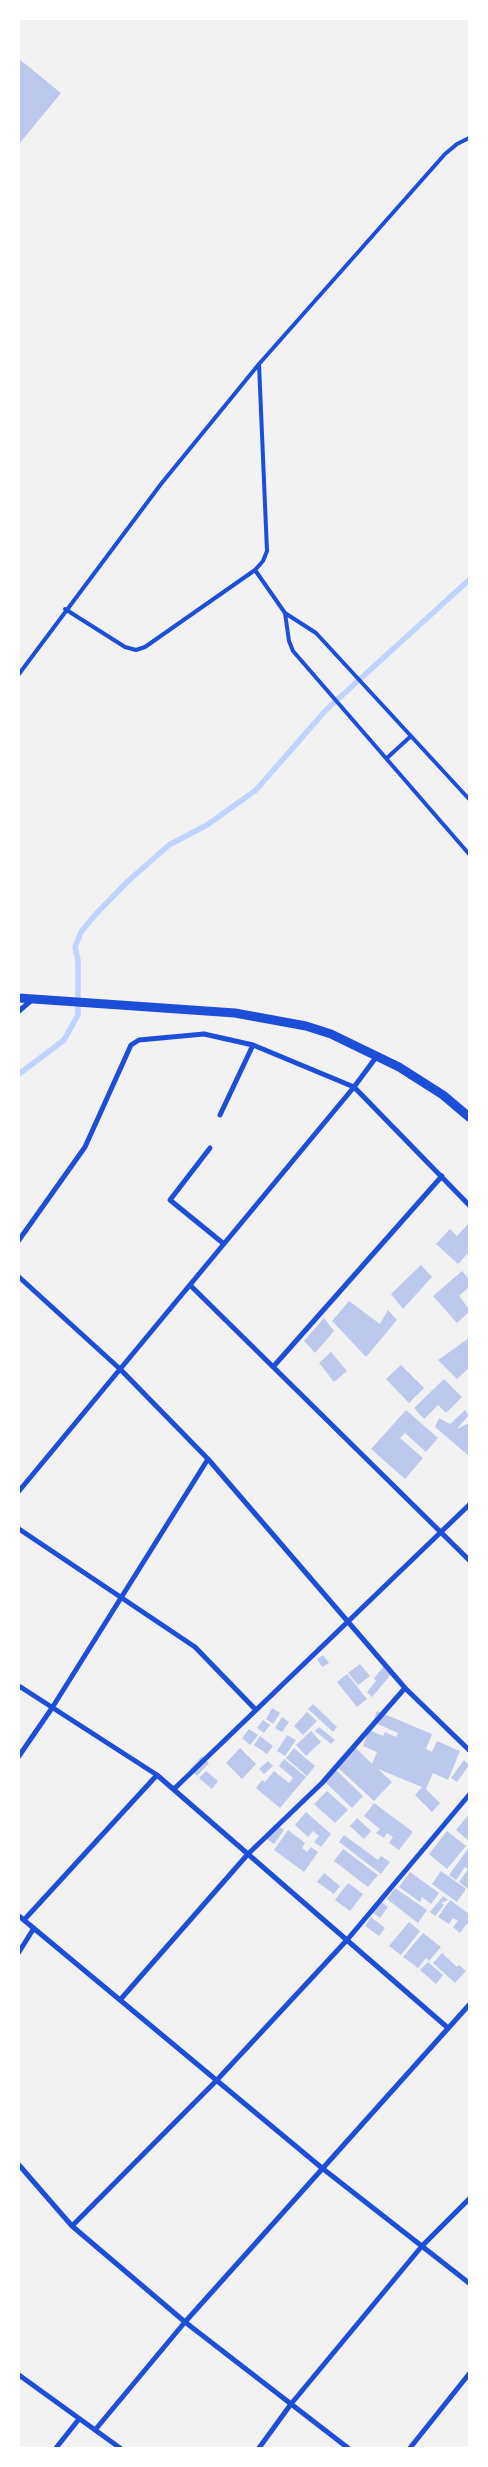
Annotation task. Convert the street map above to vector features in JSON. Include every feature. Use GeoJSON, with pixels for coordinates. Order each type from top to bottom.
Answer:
{"type":"FeatureCollection","features":[{"type":"Feature","properties":{"kind":"street"},"geometry":{"type":"LineString","coordinates":[[19,998],[226,1012],[282,1021],[332,1034],[377,1056],[423,1082],[469,1117]]}},
{"type":"Feature","properties":{"kind":"street"},"geometry":{"type":"LineString","coordinates":[[19,1011],[34,999]]}},
{"type":"Feature","properties":{"kind":"street"},"geometry":{"type":"LineString","coordinates":[[19,1240],[85,1147],[134,1042],[204,1034],[253,1045],[354,1087],[469,1205]]}},
{"type":"Feature","properties":{"kind":"street"},"geometry":{"type":"LineString","coordinates":[[220,1115],[253,1045]]}},
{"type":"Feature","properties":{"kind":"street"},"geometry":{"type":"LineString","coordinates":[[19,1491],[354,1087],[377,1056]]}},
{"type":"Feature","properties":{"kind":"street"},"geometry":{"type":"LineString","coordinates":[[210,1148],[170,1200],[224,1244]]}},
{"type":"Feature","properties":{"kind":"street"},"geometry":{"type":"LineString","coordinates":[[273,1367],[442,1176]]}},
{"type":"Feature","properties":{"kind":"street"},"geometry":{"type":"LineString","coordinates":[[19,1277],[120,1370],[208,1459],[405,1688],[469,1750]]}},
{"type":"Feature","properties":{"kind":"street"},"geometry":{"type":"LineString","coordinates":[[190,1285],[469,1560]]}},
{"type":"Feature","properties":{"kind":"street"},"geometry":{"type":"LineString","coordinates":[[19,1756],[52,1708],[208,1459]]}},
{"type":"Feature","properties":{"kind":"street"},"geometry":{"type":"LineString","coordinates":[[174,1789],[469,1505]]}},
{"type":"Feature","properties":{"kind":"street"},"geometry":{"type":"LineString","coordinates":[[19,1529],[122,1596],[195,1647],[256,1710]]}},
{"type":"Feature","properties":{"kind":"street"},"geometry":{"type":"LineString","coordinates":[[19,1686],[157,1775],[448,2028]]}},
{"type":"Feature","properties":{"kind":"street"},"geometry":{"type":"LineString","coordinates":[[120,2000],[248,1854],[322,1783],[405,1688]]}},
{"type":"Feature","properties":{"kind":"street"},"geometry":{"type":"LineString","coordinates":[[24,1920],[157,1775]]}},
{"type":"Feature","properties":{"kind":"street"},"geometry":{"type":"LineString","coordinates":[[72,2226],[216,2081],[347,1940],[469,1795]]}},
{"type":"Feature","properties":{"kind":"street"},"geometry":{"type":"LineString","coordinates":[[19,1916],[322,2168],[469,2283]]}},
{"type":"Feature","properties":{"kind":"street"},"geometry":{"type":"LineString","coordinates":[[19,1952],[34,1928]]}},
{"type":"Feature","properties":{"kind":"street"},"geometry":{"type":"LineString","coordinates":[[95,2430],[185,2322],[469,2005]]}},
{"type":"Feature","properties":{"kind":"street"},"geometry":{"type":"LineString","coordinates":[[19,2165],[72,2226],[185,2322],[348,2448]]}},
{"type":"Feature","properties":{"kind":"street"},"geometry":{"type":"LineString","coordinates":[[259,2448],[291,2404],[422,2246],[469,2199]]}},
{"type":"Feature","properties":{"kind":"street"},"geometry":{"type":"LineString","coordinates":[[410,2448],[469,2374]]}},
{"type":"Feature","properties":{"kind":"street"},"geometry":{"type":"LineString","coordinates":[[19,2375],[120,2448]]}},
{"type":"Feature","properties":{"kind":"street"},"geometry":{"type":"LineString","coordinates":[[56,2448],[79,2419]]}},
{"type":"Feature","properties":{"kind":"lane"},"geometry":{"type":"LineString","coordinates":[[19,674],[65,609],[161,484],[259,364],[445,154],[456,144],[469,138]]}},
{"type":"Feature","properties":{"kind":"lane"},"geometry":{"type":"LineString","coordinates":[[65,609],[125,647],[136,650],[145,647],[255,570],[263,561],[266,551],[259,364]]}},
{"type":"Feature","properties":{"kind":"lane"},"geometry":{"type":"LineString","coordinates":[[255,570],[285,614],[316,633],[469,799]]}},
{"type":"Feature","properties":{"kind":"lane"},"geometry":{"type":"LineString","coordinates":[[285,614],[289,642],[293,651],[469,854]]}},
{"type":"Feature","properties":{"kind":"lane"},"geometry":{"type":"LineString","coordinates":[[387,758],[411,736]]}},
{"type":"Feature","properties":{"kind":"building"},"geometry":{"type":"Polygon","coordinates":[[[19,59],[61,93],[19,144],[19,59]]]}},
{"type":"Feature","properties":{"kind":"building"},"geometry":{"type":"Polygon","coordinates":[[[469,1223],[469,1252],[458,1264],[436,1244],[450,1229],[457,1236],[469,1223]]]}},
{"type":"Feature","properties":{"kind":"building"},"geometry":{"type":"Polygon","coordinates":[[[421,1265],[432,1277],[403,1309],[391,1294],[421,1265]]]}},
{"type":"Feature","properties":{"kind":"building"},"geometry":{"type":"Polygon","coordinates":[[[462,1271],[469,1279],[469,1287],[459,1296],[469,1309],[469,1312],[457,1323],[433,1296],[462,1271]]]}},
{"type":"Feature","properties":{"kind":"building"},"geometry":{"type":"Polygon","coordinates":[[[349,1301],[380,1324],[388,1310],[397,1320],[366,1357],[332,1321],[349,1301]]]}},
{"type":"Feature","properties":{"kind":"building"},"geometry":{"type":"Polygon","coordinates":[[[324,1318],[334,1331],[315,1353],[304,1341],[324,1318]]]}},
{"type":"Feature","properties":{"kind":"building"},"geometry":{"type":"Polygon","coordinates":[[[469,1338],[469,1368],[457,1379],[438,1360],[469,1338]]]}},
{"type":"Feature","properties":{"kind":"building"},"geometry":{"type":"Polygon","coordinates":[[[331,1352],[347,1371],[334,1382],[319,1363],[331,1352]]]}},
{"type":"Feature","properties":{"kind":"building"},"geometry":{"type":"Polygon","coordinates":[[[401,1365],[424,1388],[409,1403],[386,1379],[401,1365]]]}},
{"type":"Feature","properties":{"kind":"building"},"geometry":{"type":"Polygon","coordinates":[[[444,1379],[462,1397],[446,1413],[438,1405],[424,1419],[414,1408],[444,1379]]]}},
{"type":"Feature","properties":{"kind":"building"},"geometry":{"type":"Polygon","coordinates":[[[406,1410],[438,1438],[426,1452],[405,1433],[400,1438],[423,1458],[405,1479],[371,1449],[406,1410]]]}},
{"type":"Feature","properties":{"kind":"building"},"geometry":{"type":"Polygon","coordinates":[[[465,1410],[469,1415],[457,1429],[469,1423],[469,1456],[435,1427],[439,1418],[450,1424],[465,1410]]]}},
{"type":"Feature","properties":{"kind":"building"},"geometry":{"type":"Polygon","coordinates":[[[323,1655],[329,1663],[322,1667],[317,1659],[323,1655]]]}},
{"type":"Feature","properties":{"kind":"building"},"geometry":{"type":"Polygon","coordinates":[[[360,1664],[370,1676],[358,1685],[348,1673],[360,1664]]]}},
{"type":"Feature","properties":{"kind":"building"},"geometry":{"type":"Polygon","coordinates":[[[385,1665],[393,1672],[372,1697],[367,1692],[376,1681],[374,1678],[385,1665]]]}},
{"type":"Feature","properties":{"kind":"building"},"geometry":{"type":"Polygon","coordinates":[[[347,1674],[367,1699],[357,1707],[337,1682],[347,1674]]]}},
{"type":"Feature","properties":{"kind":"building"},"geometry":{"type":"Polygon","coordinates":[[[313,1704],[337,1727],[333,1732],[308,1709],[313,1704]]]}},
{"type":"Feature","properties":{"kind":"building"},"geometry":{"type":"Polygon","coordinates":[[[272,1708],[280,1713],[273,1724],[266,1719],[272,1708]]]}},
{"type":"Feature","properties":{"kind":"building"},"geometry":{"type":"Polygon","coordinates":[[[377,1711],[432,1734],[426,1749],[432,1752],[437,1741],[460,1751],[448,1780],[433,1773],[426,1789],[440,1803],[432,1812],[415,1795],[422,1787],[378,1769],[392,1782],[374,1801],[336,1766],[355,1747],[372,1764],[377,1752],[363,1746],[369,1730],[383,1736],[385,1732],[396,1737],[398,1733],[373,1722],[377,1711]]]}},
{"type":"Feature","properties":{"kind":"building"},"geometry":{"type":"Polygon","coordinates":[[[307,1712],[317,1721],[303,1735],[294,1726],[307,1712]]]}},
{"type":"Feature","properties":{"kind":"building"},"geometry":{"type":"Polygon","coordinates":[[[282,1717],[289,1722],[282,1732],[275,1728],[282,1717]]]}},
{"type":"Feature","properties":{"kind":"building"},"geometry":{"type":"Polygon","coordinates":[[[263,1720],[270,1725],[264,1733],[257,1728],[263,1720]]]}},
{"type":"Feature","properties":{"kind":"building"},"geometry":{"type":"Polygon","coordinates":[[[319,1727],[335,1740],[331,1744],[315,1731],[319,1727]]]}},
{"type":"Feature","properties":{"kind":"building"},"geometry":{"type":"Polygon","coordinates":[[[249,1729],[258,1735],[250,1745],[242,1738],[249,1729]]]}},
{"type":"Feature","properties":{"kind":"building"},"geometry":{"type":"Polygon","coordinates":[[[311,1731],[321,1742],[306,1756],[296,1745],[311,1731]]]}},
{"type":"Feature","properties":{"kind":"building"},"geometry":{"type":"Polygon","coordinates":[[[287,1735],[296,1740],[285,1756],[277,1751],[287,1735]]]}},
{"type":"Feature","properties":{"kind":"building"},"geometry":{"type":"Polygon","coordinates":[[[260,1736],[273,1746],[267,1754],[254,1745],[260,1736]]]}},
{"type":"Feature","properties":{"kind":"building"},"geometry":{"type":"Polygon","coordinates":[[[240,1748],[256,1764],[242,1779],[226,1763],[240,1748]]]}},
{"type":"Feature","properties":{"kind":"building"},"geometry":{"type":"Polygon","coordinates":[[[294,1748],[315,1766],[307,1776],[286,1758],[294,1748]]]}},
{"type":"Feature","properties":{"kind":"building"},"geometry":{"type":"Polygon","coordinates":[[[202,1756],[209,1763],[197,1776],[190,1769],[202,1756]]]}},
{"type":"Feature","properties":{"kind":"building"},"geometry":{"type":"Polygon","coordinates":[[[284,1759],[306,1777],[280,1808],[256,1788],[262,1780],[265,1782],[274,1771],[289,1783],[293,1778],[279,1766],[284,1759]]]}},
{"type":"Feature","properties":{"kind":"building"},"geometry":{"type":"Polygon","coordinates":[[[464,1760],[469,1765],[457,1782],[451,1778],[464,1760]]]}},
{"type":"Feature","properties":{"kind":"building"},"geometry":{"type":"Polygon","coordinates":[[[268,1761],[273,1766],[264,1774],[259,1769],[268,1761]]]}},
{"type":"Feature","properties":{"kind":"building"},"geometry":{"type":"Polygon","coordinates":[[[335,1769],[363,1796],[352,1808],[324,1781],[335,1769]]]}},
{"type":"Feature","properties":{"kind":"building"},"geometry":{"type":"Polygon","coordinates":[[[206,1771],[218,1781],[212,1789],[199,1778],[206,1771]]]}},
{"type":"Feature","properties":{"kind":"building"},"geometry":{"type":"Polygon","coordinates":[[[327,1791],[348,1810],[335,1823],[314,1804],[327,1791]]]}},
{"type":"Feature","properties":{"kind":"building"},"geometry":{"type":"Polygon","coordinates":[[[374,1803],[413,1832],[399,1850],[389,1843],[393,1837],[387,1833],[384,1838],[376,1833],[380,1829],[364,1816],[374,1803]]]}},
{"type":"Feature","properties":{"kind":"building"},"geometry":{"type":"Polygon","coordinates":[[[306,1812],[331,1834],[321,1847],[314,1842],[319,1836],[313,1831],[308,1837],[295,1825],[306,1812]]]}},
{"type":"Feature","properties":{"kind":"building"},"geometry":{"type":"Polygon","coordinates":[[[469,1814],[469,1841],[456,1830],[469,1814]]]}},
{"type":"Feature","properties":{"kind":"building"},"geometry":{"type":"Polygon","coordinates":[[[357,1818],[371,1831],[364,1839],[350,1826],[357,1818]]]}},
{"type":"Feature","properties":{"kind":"building"},"geometry":{"type":"Polygon","coordinates":[[[275,1824],[284,1830],[274,1844],[265,1838],[275,1824]]]}},
{"type":"Feature","properties":{"kind":"building"},"geometry":{"type":"Polygon","coordinates":[[[288,1830],[305,1843],[302,1848],[307,1852],[311,1847],[318,1852],[304,1872],[274,1850],[288,1830]]]}},
{"type":"Feature","properties":{"kind":"building"},"geometry":{"type":"Polygon","coordinates":[[[447,1831],[466,1846],[447,1869],[429,1854],[447,1831]]]}},
{"type":"Feature","properties":{"kind":"building"},"geometry":{"type":"Polygon","coordinates":[[[344,1835],[378,1860],[381,1856],[390,1862],[381,1874],[339,1842],[344,1835]]]}},
{"type":"Feature","properties":{"kind":"building"},"geometry":{"type":"Polygon","coordinates":[[[343,1849],[378,1875],[368,1887],[334,1861],[343,1849]]]}},
{"type":"Feature","properties":{"kind":"building"},"geometry":{"type":"Polygon","coordinates":[[[467,1850],[469,1852],[468,1889],[459,1882],[468,1869],[465,1867],[456,1880],[449,1875],[467,1850]]]}},
{"type":"Feature","properties":{"kind":"building"},"geometry":{"type":"Polygon","coordinates":[[[441,1871],[466,1889],[457,1902],[432,1884],[441,1871]]]}},
{"type":"Feature","properties":{"kind":"building"},"geometry":{"type":"Polygon","coordinates":[[[410,1872],[439,1893],[431,1904],[422,1897],[420,1902],[399,1887],[410,1872]]]}},
{"type":"Feature","properties":{"kind":"building"},"geometry":{"type":"Polygon","coordinates":[[[324,1873],[340,1886],[334,1894],[317,1882],[324,1873]]]}},
{"type":"Feature","properties":{"kind":"building"},"geometry":{"type":"Polygon","coordinates":[[[348,1883],[363,1894],[350,1911],[335,1900],[348,1883]]]}},
{"type":"Feature","properties":{"kind":"building"},"geometry":{"type":"Polygon","coordinates":[[[395,1888],[427,1910],[418,1923],[387,1899],[395,1888]]]}},
{"type":"Feature","properties":{"kind":"building"},"geometry":{"type":"Polygon","coordinates":[[[443,1896],[448,1900],[441,1903],[444,1905],[435,1916],[430,1912],[443,1896]]]}},
{"type":"Feature","properties":{"kind":"building"},"geometry":{"type":"Polygon","coordinates":[[[379,1900],[388,1907],[380,1918],[371,1911],[379,1900]]]}},
{"type":"Feature","properties":{"kind":"building"},"geometry":{"type":"Polygon","coordinates":[[[450,1900],[469,1914],[469,1921],[460,1933],[453,1927],[458,1921],[453,1918],[449,1924],[438,1917],[450,1900]]]}},
{"type":"Feature","properties":{"kind":"building"},"geometry":{"type":"Polygon","coordinates":[[[371,1917],[385,1928],[379,1936],[365,1926],[371,1917]]]}},
{"type":"Feature","properties":{"kind":"building"},"geometry":{"type":"Polygon","coordinates":[[[409,1922],[420,1931],[401,1955],[389,1946],[409,1922]]]}},
{"type":"Feature","properties":{"kind":"building"},"geometry":{"type":"Polygon","coordinates":[[[423,1933],[441,1947],[429,1961],[426,1958],[418,1968],[403,1957],[423,1933]]]}},
{"type":"Feature","properties":{"kind":"building"},"geometry":{"type":"Polygon","coordinates":[[[442,1953],[457,1967],[459,1965],[466,1971],[455,1983],[433,1963],[442,1953]]]}},
{"type":"Feature","properties":{"kind":"building"},"geometry":{"type":"Polygon","coordinates":[[[428,1962],[443,1975],[436,1984],[420,1970],[428,1962]]]}},
{"type":"Feature","properties":{"kind":"waterway"},"geometry":{"type":"LineString","coordinates":[[19,1074],[64,1040],[78,1015],[78,960],[75,947],[81,932],[95,915],[127,882],[169,845],[207,825],[256,790],[326,710],[469,580]]}}]}
